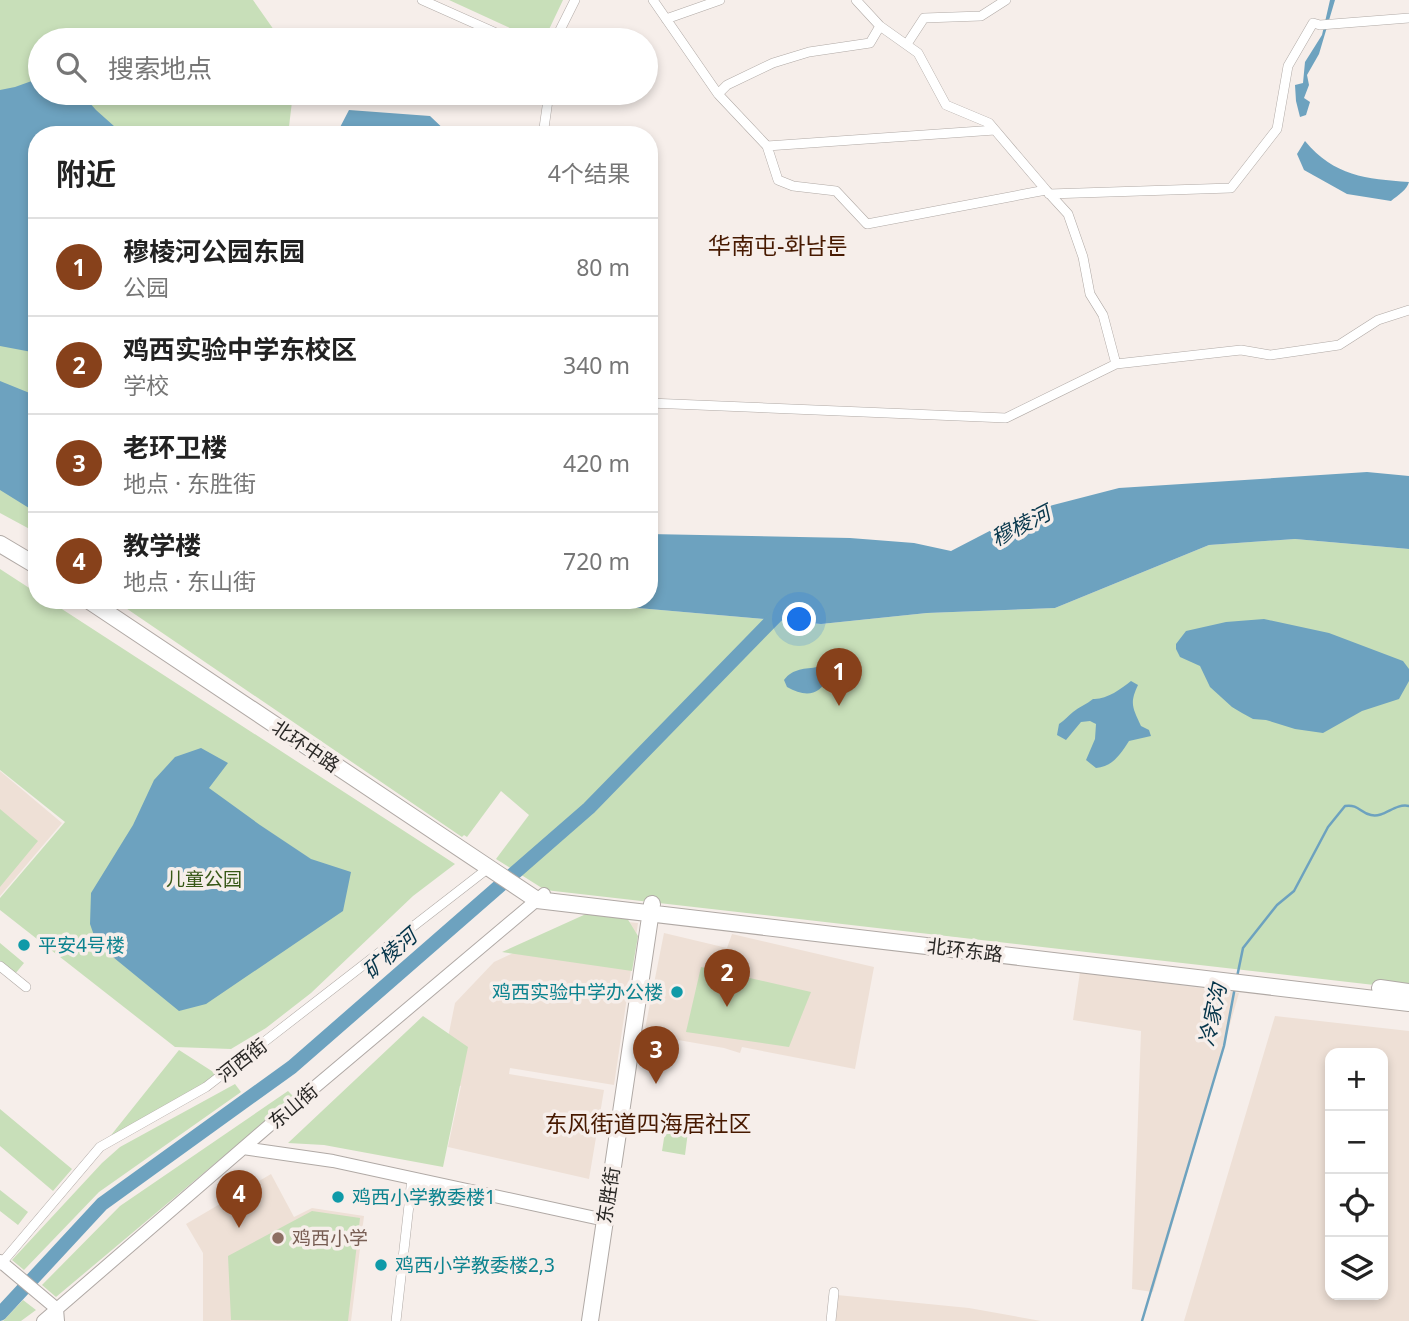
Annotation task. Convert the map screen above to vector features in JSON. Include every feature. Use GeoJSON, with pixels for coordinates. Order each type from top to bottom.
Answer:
{"type":"FeatureCollection","features":[{"type":"Feature","properties":{"kind":"highway"},"geometry":{"type":"LineString","coordinates":[[0,535],[28,552]]}},
{"type":"Feature","properties":{"kind":"highway"},"geometry":{"type":"LineString","coordinates":[[0,544],[28,561]]}},
{"type":"Feature","properties":{"kind":"highway","name":"北环中路"},"geometry":{"type":"LineString","coordinates":[[102,609],[534,893]]}},
{"type":"Feature","properties":{"kind":"highway","name":"北环中路"},"geometry":{"type":"LineString","coordinates":[[115,609],[492,866]]}},
{"type":"Feature","properties":{"kind":"highway","name":"北环东路"},"geometry":{"type":"LineString","coordinates":[[534,893],[1409,1003]]}},
{"type":"Feature","properties":{"kind":"highway","name":"北环东路"},"geometry":{"type":"LineString","coordinates":[[652,909],[1409,992]]}},
{"type":"Feature","properties":{"kind":"highway","name":"东胜街"},"geometry":{"type":"LineString","coordinates":[[590,1321],[652,909]]}},
{"type":"Feature","properties":{"kind":"main road","name":"东山街"},"geometry":{"type":"LineString","coordinates":[[43,1321],[57,1315],[534,893]]}},
{"type":"Feature","properties":{"kind":"main road"},"geometry":{"type":"LineString","coordinates":[[243,1148],[332,1161],[605,1220]]}},
{"type":"Feature","properties":{"kind":"main road"},"geometry":{"type":"LineString","coordinates":[[1,1263],[57,1315]]}},
{"type":"Feature","properties":{"kind":"street"},"geometry":{"type":"LineString","coordinates":[[422,0],[485,28]]}},
{"type":"Feature","properties":{"kind":"street"},"geometry":{"type":"LineString","coordinates":[[561,28],[576,0]]}},
{"type":"Feature","properties":{"kind":"street"},"geometry":{"type":"LineString","coordinates":[[653,0],[718,94],[768,146],[778,180],[793,186],[836,191],[867,224],[1048,192],[1231,188],[1277,129],[1288,66],[1313,23],[1320,25],[1409,18]]}},
{"type":"Feature","properties":{"kind":"street"},"geometry":{"type":"LineString","coordinates":[[666,19],[720,0]]}},
{"type":"Feature","properties":{"kind":"street"},"geometry":{"type":"LineString","coordinates":[[856,0],[880,26],[918,52],[946,104],[989,123],[1068,214],[1083,257],[1090,294],[1103,316],[1116,364]]}},
{"type":"Feature","properties":{"kind":"street"},"geometry":{"type":"LineString","coordinates":[[907,44],[924,18],[981,16],[1006,0]]}},
{"type":"Feature","properties":{"kind":"street"},"geometry":{"type":"LineString","coordinates":[[718,94],[727,85],[773,63],[809,52],[870,43],[880,26]]}},
{"type":"Feature","properties":{"kind":"street"},"geometry":{"type":"LineString","coordinates":[[544,126],[547,105]]}},
{"type":"Feature","properties":{"kind":"street"},"geometry":{"type":"LineString","coordinates":[[768,146],[995,130]]}},
{"type":"Feature","properties":{"kind":"street"},"geometry":{"type":"LineString","coordinates":[[658,403],[1006,418],[1116,364],[1241,350],[1270,355],[1339,345],[1378,320],[1409,310]]}},
{"type":"Feature","properties":{"kind":"street","name":"河西街"},"geometry":{"type":"LineString","coordinates":[[1,1263],[100,1147],[206,1087],[492,866]]}},
{"type":"Feature","properties":{"kind":"street"},"geometry":{"type":"LineString","coordinates":[[0,966],[26,987]]}},
{"type":"Feature","properties":{"kind":"street"},"geometry":{"type":"LineString","coordinates":[[396,1321],[412,1178]]}},
{"type":"Feature","properties":{"kind":"street"},"geometry":{"type":"LineString","coordinates":[[831,1321],[834,1292]]}},
{"type":"Feature","properties":{"kind":"shaded area"},"geometry":{"type":"Polygon","coordinates":[[[0,771],[62,823],[0,896],[0,771]]]}},
{"type":"Feature","properties":{"kind":"shaded area"},"geometry":{"type":"Polygon","coordinates":[[[587,918],[638,923],[614,1085],[510,1068],[509,1074],[604,1090],[589,1179],[448,1147],[461,1086],[439,1082],[455,1003],[494,962],[587,918]]]}},
{"type":"Feature","properties":{"kind":"shaded area"},"geometry":{"type":"Polygon","coordinates":[[[664,933],[727,948],[732,934],[874,967],[855,1069],[742,1047],[740,1053],[644,1034],[664,933]]]}},
{"type":"Feature","properties":{"kind":"shaded area"},"geometry":{"type":"Polygon","coordinates":[[[1080,972],[1239,993],[1153,1292],[1132,1289],[1141,1031],[1073,1020],[1080,972]]]}},
{"type":"Feature","properties":{"kind":"shaded area"},"geometry":{"type":"Polygon","coordinates":[[[1275,1016],[1409,1031],[1409,1321],[1184,1321],[1275,1016]]]}},
{"type":"Feature","properties":{"kind":"shaded area","name":"鸡西小学"},"geometry":{"type":"Polygon","coordinates":[[[271,1174],[294,1217],[312,1208],[364,1216],[351,1321],[203,1321],[203,1253],[186,1224],[271,1174]]]}},
{"type":"Feature","properties":{"kind":"shaded area"},"geometry":{"type":"Polygon","coordinates":[[[837,1295],[969,1308],[1041,1321],[834,1321],[837,1295]]]}},
{"type":"Feature","properties":{"kind":"green space"},"geometry":{"type":"Polygon","coordinates":[[[0,0],[253,0],[273,28],[28,28],[28,105],[292,105],[289,126],[28,126],[28,528],[0,513],[0,0]]]}},
{"type":"Feature","properties":{"kind":"green space"},"geometry":{"type":"Polygon","coordinates":[[[449,0],[563,0],[550,28],[510,28],[449,0]]]}},
{"type":"Feature","properties":{"kind":"green space"},"geometry":{"type":"Polygon","coordinates":[[[1295,539],[1409,549],[1409,989],[545,890],[496,859],[529,815],[501,791],[467,837],[462,837],[127,609],[649,609],[821,624],[927,613],[1055,608],[1209,545],[1295,539]]]}},
{"type":"Feature","properties":{"kind":"green space","name":"儿童公园"},"geometry":{"type":"Polygon","coordinates":[[[0,569],[28,587],[28,609],[62,609],[455,864],[413,896],[311,993],[266,1028],[231,1049],[175,1047],[0,910],[0,898],[65,822],[0,770],[0,569]]]}},
{"type":"Feature","properties":{"kind":"green space"},"geometry":{"type":"Polygon","coordinates":[[[0,809],[38,841],[0,887],[0,809]]]}},
{"type":"Feature","properties":{"kind":"green space"},"geometry":{"type":"Polygon","coordinates":[[[586,914],[627,918],[638,936],[632,971],[502,952],[586,914]]]}},
{"type":"Feature","properties":{"kind":"green space"},"geometry":{"type":"Polygon","coordinates":[[[0,943],[24,963],[15,974],[0,962],[0,943]]]}},
{"type":"Feature","properties":{"kind":"green space"},"geometry":{"type":"Polygon","coordinates":[[[701,967],[811,992],[789,1047],[686,1032],[701,967]]]}},
{"type":"Feature","properties":{"kind":"green space"},"geometry":{"type":"Polygon","coordinates":[[[423,1016],[468,1047],[443,1167],[324,1145],[288,1143],[423,1016]]]}},
{"type":"Feature","properties":{"kind":"green space"},"geometry":{"type":"Polygon","coordinates":[[[179,1050],[218,1075],[203,1087],[108,1139],[179,1050]]]}},
{"type":"Feature","properties":{"kind":"green space"},"geometry":{"type":"Polygon","coordinates":[[[235,1084],[241,1092],[99,1192],[24,1270],[12,1260],[120,1147],[235,1084]]]}},
{"type":"Feature","properties":{"kind":"green space"},"geometry":{"type":"Polygon","coordinates":[[[288,1091],[294,1097],[56,1297],[42,1285],[120,1206],[288,1091]]]}},
{"type":"Feature","properties":{"kind":"green space"},"geometry":{"type":"Polygon","coordinates":[[[0,1109],[72,1169],[53,1191],[0,1146],[0,1109]]]}},
{"type":"Feature","properties":{"kind":"green space"},"geometry":{"type":"Polygon","coordinates":[[[668,1113],[690,1116],[685,1155],[662,1151],[668,1113]]]}},
{"type":"Feature","properties":{"kind":"green space"},"geometry":{"type":"Polygon","coordinates":[[[0,1190],[28,1212],[18,1225],[0,1211],[0,1190]]]}},
{"type":"Feature","properties":{"kind":"green space","name":"鸡西小学"},"geometry":{"type":"Polygon","coordinates":[[[312,1211],[360,1218],[348,1321],[231,1320],[228,1256],[312,1211]]]}},
{"type":"Feature","properties":{"kind":"green space"},"geometry":{"type":"Polygon","coordinates":[[[23,1300],[36,1310],[21,1321],[3,1321],[23,1300]]]}},
{"type":"Feature","properties":{"kind":"water"},"geometry":{"type":"Polygon","coordinates":[[[1330,0],[1335,0],[1319,54],[1307,75],[1309,85],[1304,98],[1310,102],[1306,115],[1300,117],[1295,85],[1303,83],[1305,62],[1322,35],[1330,0]]]}},
{"type":"Feature","properties":{"kind":"water"},"geometry":{"type":"Polygon","coordinates":[[[28,82],[28,105],[92,105],[114,126],[28,126],[28,351],[0,346],[0,90],[28,82]]]}},
{"type":"Feature","properties":{"kind":"water"},"geometry":{"type":"Polygon","coordinates":[[[349,110],[430,116],[441,126],[341,126],[349,110]]]}},
{"type":"Feature","properties":{"kind":"water"},"geometry":{"type":"Polygon","coordinates":[[[1305,141],[1316,153],[1339,169],[1365,177],[1409,182],[1408,185],[1391,201],[1347,194],[1304,170],[1297,154],[1305,141]]]}},
{"type":"Feature","properties":{"kind":"water"},"geometry":{"type":"Polygon","coordinates":[[[0,381],[28,392],[28,507],[0,490],[0,381]]]}},
{"type":"Feature","properties":{"kind":"water","name":"穆棱河"},"geometry":{"type":"Polygon","coordinates":[[[1367,472],[1409,476],[1409,549],[1295,539],[1209,545],[1055,608],[927,613],[821,624],[649,609],[658,609],[658,534],[850,538],[914,543],[951,551],[1026,512],[1119,488],[1367,472]]]}},
{"type":"Feature","properties":{"kind":"water"},"geometry":{"type":"Polygon","coordinates":[[[1264,619],[1329,633],[1403,661],[1409,669],[1409,681],[1399,699],[1362,711],[1323,733],[1253,719],[1232,707],[1210,687],[1200,666],[1180,657],[1176,644],[1186,631],[1226,622],[1264,619]]]}},
{"type":"Feature","properties":{"kind":"water"},"geometry":{"type":"Polygon","coordinates":[[[818,667],[825,670],[829,676],[821,688],[806,693],[787,687],[784,680],[791,673],[818,667]]]}},
{"type":"Feature","properties":{"kind":"water"},"geometry":{"type":"Polygon","coordinates":[[[1131,681],[1138,685],[1133,702],[1134,710],[1141,726],[1149,730],[1151,736],[1129,741],[1111,763],[1096,768],[1086,760],[1095,739],[1096,724],[1090,721],[1081,722],[1066,740],[1057,735],[1059,724],[1093,699],[1108,696],[1131,681]]]}},
{"type":"Feature","properties":{"kind":"water"},"geometry":{"type":"Polygon","coordinates":[[[201,748],[228,763],[209,788],[311,859],[351,872],[343,911],[206,1004],[179,1011],[97,944],[90,924],[91,893],[133,825],[154,780],[175,757],[201,748]]]}},
{"type":"Feature","properties":{"kind":"waterway","name":"矿棱河"},"geometry":{"type":"LineString","coordinates":[[0,1314],[102,1204],[292,1067],[589,808],[785,607]]}},
{"type":"Feature","properties":{"kind":"waterway","name":"冷家沟"},"geometry":{"type":"LineString","coordinates":[[1237,977],[1243,948],[1277,905],[1294,891],[1328,827],[1345,806],[1353,806],[1367,814],[1376,815],[1409,806]]}},
{"type":"Feature","properties":{"kind":"waterway","name":"冷家沟"},"geometry":{"type":"LineString","coordinates":[[1142,1321],[1224,1046],[1235,987]]}},
{"type":"Feature","properties":{"kind":"place","name":"穆棱河公园东园"},"geometry":{"type":"Point","coordinates":[839,706]}},
{"type":"Feature","properties":{"kind":"place","name":"平安4号楼"},"geometry":{"type":"Point","coordinates":[24,945]}},
{"type":"Feature","properties":{"kind":"place","name":"鸡西实验中学办公楼"},"geometry":{"type":"Point","coordinates":[677,992]}},
{"type":"Feature","properties":{"kind":"place","name":"鸡西实验中学东校区"},"geometry":{"type":"Point","coordinates":[727,1007]}},
{"type":"Feature","properties":{"kind":"place","name":"老环卫楼"},"geometry":{"type":"Point","coordinates":[656,1084]}},
{"type":"Feature","properties":{"kind":"place","name":"鸡西小学教委楼1"},"geometry":{"type":"Point","coordinates":[338,1197]}},
{"type":"Feature","properties":{"kind":"place","name":"教学楼"},"geometry":{"type":"Point","coordinates":[239,1228]}},
{"type":"Feature","properties":{"kind":"place","name":"鸡西小学"},"geometry":{"type":"Point","coordinates":[278,1238]}},
{"type":"Feature","properties":{"kind":"place","name":"鸡西小学教委楼2,3"},"geometry":{"type":"Point","coordinates":[381,1265]}},
{"type":"Feature","properties":{"kind":"district","name":"华南屯-화남툰"},"geometry":{"type":"Point","coordinates":[778,246]}},
{"type":"Feature","properties":{"kind":"district","name":"东风街道四海居社区"},"geometry":{"type":"Point","coordinates":[648,1124]}}]}
